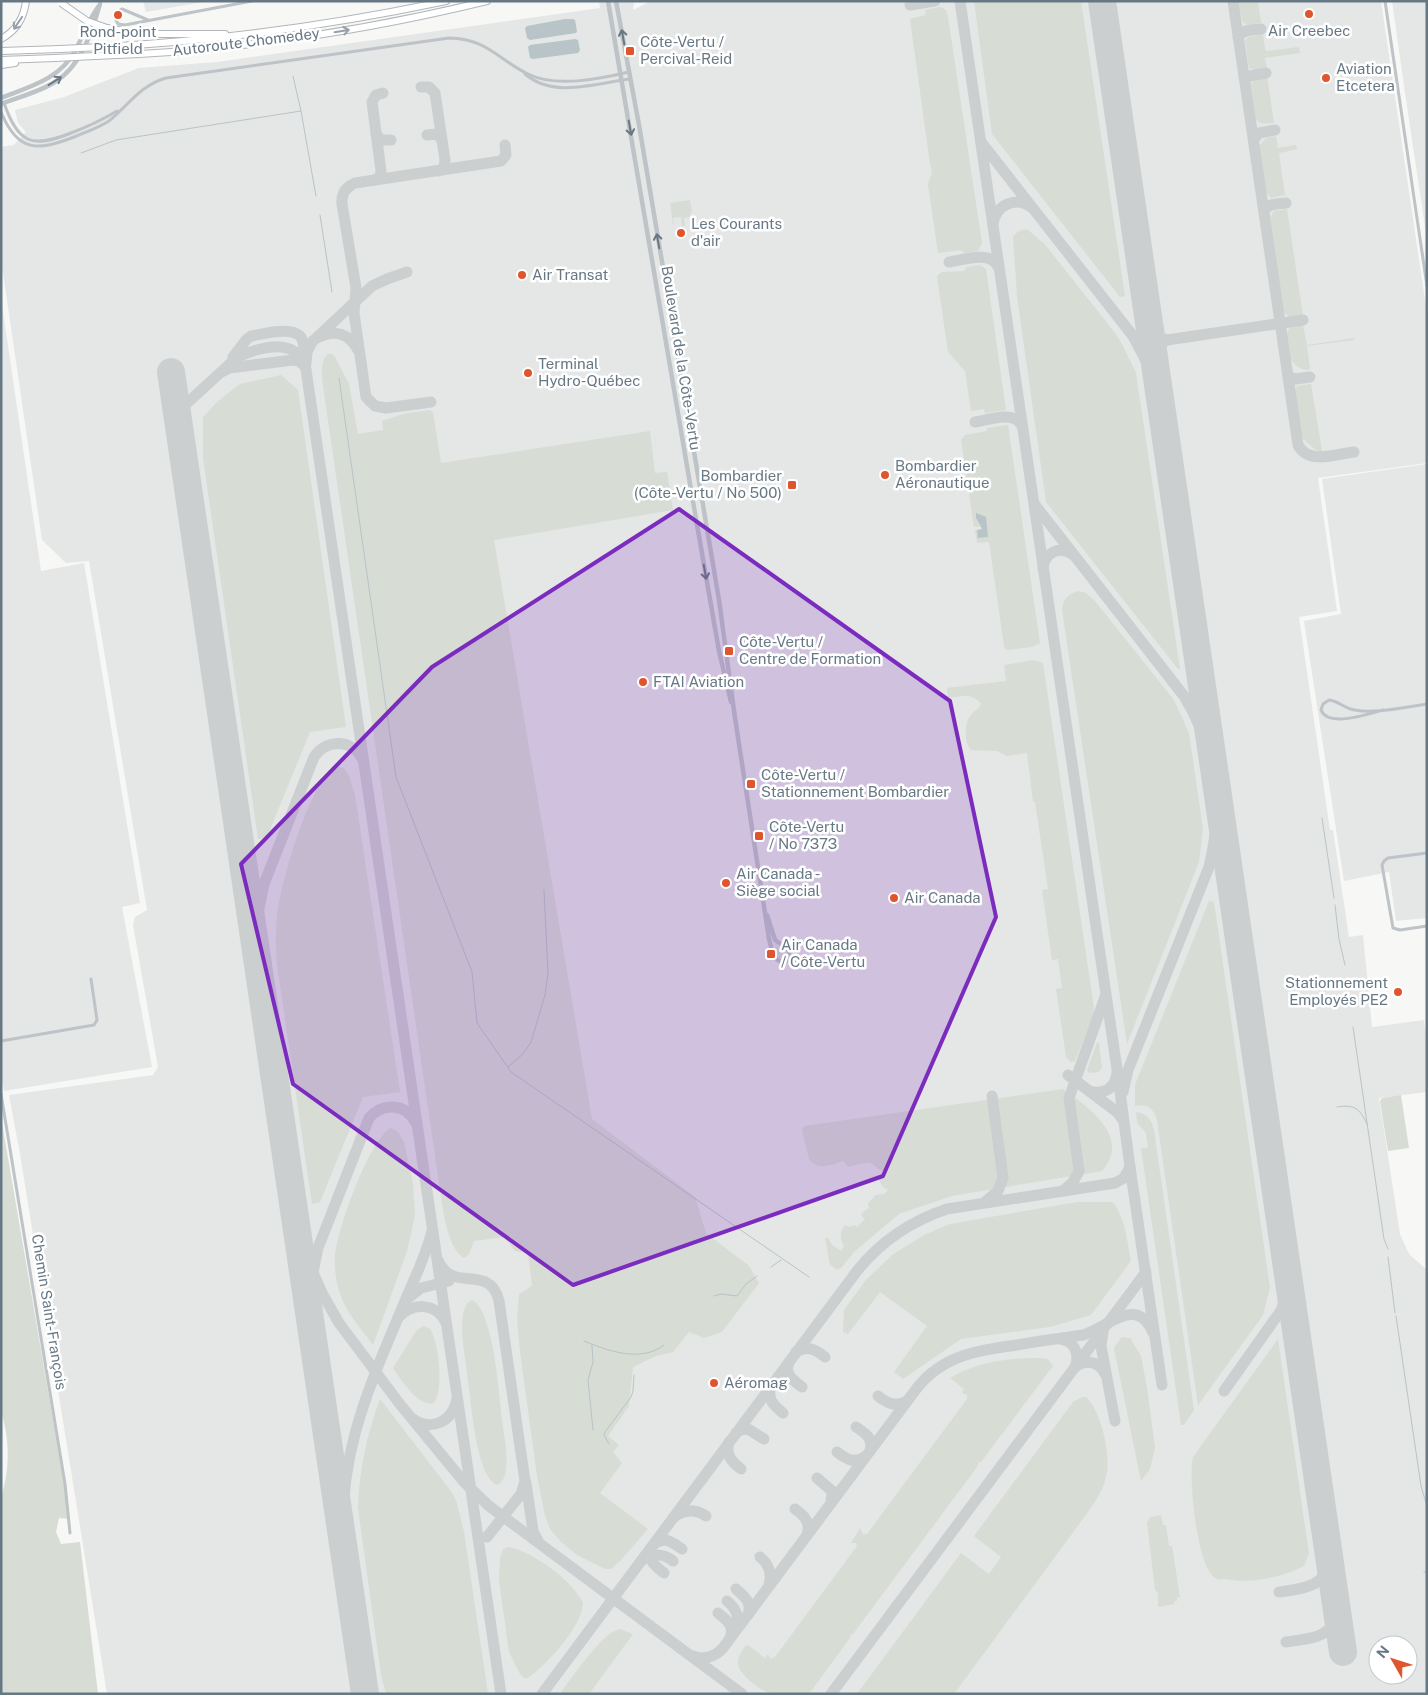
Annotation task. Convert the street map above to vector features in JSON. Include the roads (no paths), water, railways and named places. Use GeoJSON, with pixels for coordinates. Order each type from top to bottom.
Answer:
{"type":"FeatureCollection","features":[{"type":"Feature","properties":{"kind":"highway"},"geometry":{"type":"LineString","coordinates":[[1,38],[12,31],[21,20],[26,1]]}},
{"type":"Feature","properties":{"kind":"highway","name":"Autoroute Chomedey"},"geometry":{"type":"LineString","coordinates":[[1,51],[176,42],[253,34],[346,21],[446,1]]}},
{"type":"Feature","properties":{"kind":"highway","name":"Autoroute Chomedey"},"geometry":{"type":"LineString","coordinates":[[1,60],[179,51],[288,38],[372,26],[487,1]]}},
{"type":"Feature","properties":{"kind":"highway"},"geometry":{"type":"LineString","coordinates":[[60,2],[87,21],[107,28],[141,34],[253,34]]}},
{"type":"Feature","properties":{"kind":"highway"},"geometry":{"type":"LineString","coordinates":[[1,65],[43,58]]}},
{"type":"Feature","properties":{"kind":"street"},"geometry":{"type":"LineString","coordinates":[[148,20],[122,9],[116,12],[114,16],[116,22],[122,25],[252,1]]}},
{"type":"Feature","properties":{"kind":"street","name":"Boulevard de la Côte-Vertu"},"geometry":{"type":"LineString","coordinates":[[608,1],[713,618],[735,718]]}},
{"type":"Feature","properties":{"kind":"street","name":"Boulevard de la Côte-Vertu"},"geometry":{"type":"LineString","coordinates":[[616,1],[716,583],[770,939],[774,957],[778,961],[784,962],[789,959],[789,950],[775,940],[767,915]]}},
{"type":"Feature","properties":{"kind":"street"},"geometry":{"type":"LineString","coordinates":[[1385,1],[1427,286]]}},
{"type":"Feature","properties":{"kind":"street"},"geometry":{"type":"LineString","coordinates":[[101,2],[90,18],[73,56],[64,67],[43,81],[2,98],[3,104],[13,126],[19,134],[28,139],[42,142],[51,141],[90,126],[124,107]]}},
{"type":"Feature","properties":{"kind":"street"},"geometry":{"type":"LineString","coordinates":[[3,104],[50,85],[70,70],[87,40],[101,2]]}},
{"type":"Feature","properties":{"kind":"street"},"geometry":{"type":"LineString","coordinates":[[1,112],[7,126],[16,137],[28,144],[43,147],[54,145],[98,127],[112,118],[144,88],[170,77],[444,38],[466,39],[481,44],[536,82],[557,88],[630,79]]}},
{"type":"Feature","properties":{"kind":"street"},"geometry":{"type":"LineString","coordinates":[[518,69],[536,78],[559,82],[629,72]]}},
{"type":"Feature","properties":{"kind":"street"},"geometry":{"type":"LineString","coordinates":[[1383,710],[1356,711],[1329,700],[1321,710],[1327,717],[1344,718],[1427,704]]}},
{"type":"Feature","properties":{"kind":"street"},"geometry":{"type":"LineString","coordinates":[[1427,853],[1388,858],[1382,866],[1393,928],[1400,930],[1427,926]]}},
{"type":"Feature","properties":{"kind":"street"},"geometry":{"type":"LineString","coordinates":[[1,1041],[94,1025],[97,1020],[91,979]]}},
{"type":"Feature","properties":{"kind":"street","name":"Chemin Saint-François"},"geometry":{"type":"LineString","coordinates":[[1,1094],[65,1484],[70,1533]]}},
{"type":"Feature","properties":{"kind":"waterway"},"geometry":{"type":"LineString","coordinates":[[293,76],[316,196]]}},
{"type":"Feature","properties":{"kind":"waterway"},"geometry":{"type":"LineString","coordinates":[[81,153],[116,140],[301,111]]}},
{"type":"Feature","properties":{"kind":"waterway"},"geometry":{"type":"LineString","coordinates":[[320,215],[332,292]]}},
{"type":"Feature","properties":{"kind":"waterway"},"geometry":{"type":"LineString","coordinates":[[339,378],[396,777],[472,972],[477,1023],[511,1072],[809,1277]]}},
{"type":"Feature","properties":{"kind":"waterway"},"geometry":{"type":"LineString","coordinates":[[1322,818],[1334,898]]}},
{"type":"Feature","properties":{"kind":"waterway"},"geometry":{"type":"LineString","coordinates":[[508,1067],[523,1054],[531,1042],[545,995],[548,973],[544,890]]}},
{"type":"Feature","properties":{"kind":"waterway"},"geometry":{"type":"LineString","coordinates":[[1335,905],[1339,939],[1345,965]]}},
{"type":"Feature","properties":{"kind":"waterway"},"geometry":{"type":"LineString","coordinates":[[1353,1027],[1384,1239],[1388,1249]]}},
{"type":"Feature","properties":{"kind":"waterway"},"geometry":{"type":"LineString","coordinates":[[1337,1107],[1353,1107],[1359,1111],[1367,1124]]}},
{"type":"Feature","properties":{"kind":"waterway"},"geometry":{"type":"LineString","coordinates":[[1388,1257],[1395,1313]]}},
{"type":"Feature","properties":{"kind":"waterway"},"geometry":{"type":"LineString","coordinates":[[771,1267],[781,1260]]}},
{"type":"Feature","properties":{"kind":"waterway"},"geometry":{"type":"LineString","coordinates":[[714,1296],[721,1294],[737,1296],[746,1284],[757,1276]]}},
{"type":"Feature","properties":{"kind":"waterway"},"geometry":{"type":"LineString","coordinates":[[1396,1316],[1421,1486],[1427,1506]]}},
{"type":"Feature","properties":{"kind":"waterway"},"geometry":{"type":"LineString","coordinates":[[584,1341],[624,1354],[645,1353],[664,1345]]}},
{"type":"Feature","properties":{"kind":"waterway"},"geometry":{"type":"LineString","coordinates":[[592,1345],[593,1362],[588,1380],[593,1430]]}},
{"type":"Feature","properties":{"kind":"waterway"},"geometry":{"type":"LineString","coordinates":[[609,1444],[604,1435],[605,1432],[631,1397],[634,1375]]}},
{"type":"Feature","properties":{"kind":"place","name":"Air Creebec"},"geometry":{"type":"Point","coordinates":[1309,14]}},
{"type":"Feature","properties":{"kind":"place","name":"Rond-point Pitfield"},"geometry":{"type":"Point","coordinates":[118,15]}},
{"type":"Feature","properties":{"kind":"place","name":"Côte-Vertu / Percival-Reid"},"geometry":{"type":"Point","coordinates":[630,51]}},
{"type":"Feature","properties":{"kind":"place","name":"Aviation Etcetera"},"geometry":{"type":"Point","coordinates":[1326,78]}},
{"type":"Feature","properties":{"kind":"place","name":"Les Courants d'air"},"geometry":{"type":"Point","coordinates":[681,233]}},
{"type":"Feature","properties":{"kind":"place","name":"Air Transat"},"geometry":{"type":"Point","coordinates":[522,275]}},
{"type":"Feature","properties":{"kind":"place","name":"Terminal Hydro-Québec"},"geometry":{"type":"Point","coordinates":[528,373]}},
{"type":"Feature","properties":{"kind":"place","name":"Bombardier Aéronautique"},"geometry":{"type":"Point","coordinates":[885,475]}},
{"type":"Feature","properties":{"kind":"place","name":"Bombardier (Côte-Vertu / No 500)"},"geometry":{"type":"Point","coordinates":[792,485]}},
{"type":"Feature","properties":{"kind":"place","name":"Côte-Vertu / Centre de Formation"},"geometry":{"type":"Point","coordinates":[729,651]}},
{"type":"Feature","properties":{"kind":"place","name":"FTAI Aviation"},"geometry":{"type":"Point","coordinates":[643,682]}},
{"type":"Feature","properties":{"kind":"place","name":"Côte-Vertu / Stationnement Bombardier"},"geometry":{"type":"Point","coordinates":[751,784]}},
{"type":"Feature","properties":{"kind":"place","name":"Côte-Vertu / No 7373"},"geometry":{"type":"Point","coordinates":[759,836]}},
{"type":"Feature","properties":{"kind":"place","name":"Air Canada - Siège social"},"geometry":{"type":"Point","coordinates":[726,883]}},
{"type":"Feature","properties":{"kind":"place","name":"Air Canada"},"geometry":{"type":"Point","coordinates":[894,898]}},
{"type":"Feature","properties":{"kind":"place","name":"Air Canada / Côte-Vertu"},"geometry":{"type":"Point","coordinates":[771,954]}},
{"type":"Feature","properties":{"kind":"place","name":"Stationnement Employés PE2"},"geometry":{"type":"Point","coordinates":[1398,992]}},
{"type":"Feature","properties":{"kind":"place","name":"Aéromag"},"geometry":{"type":"Point","coordinates":[714,1383]}}]}
